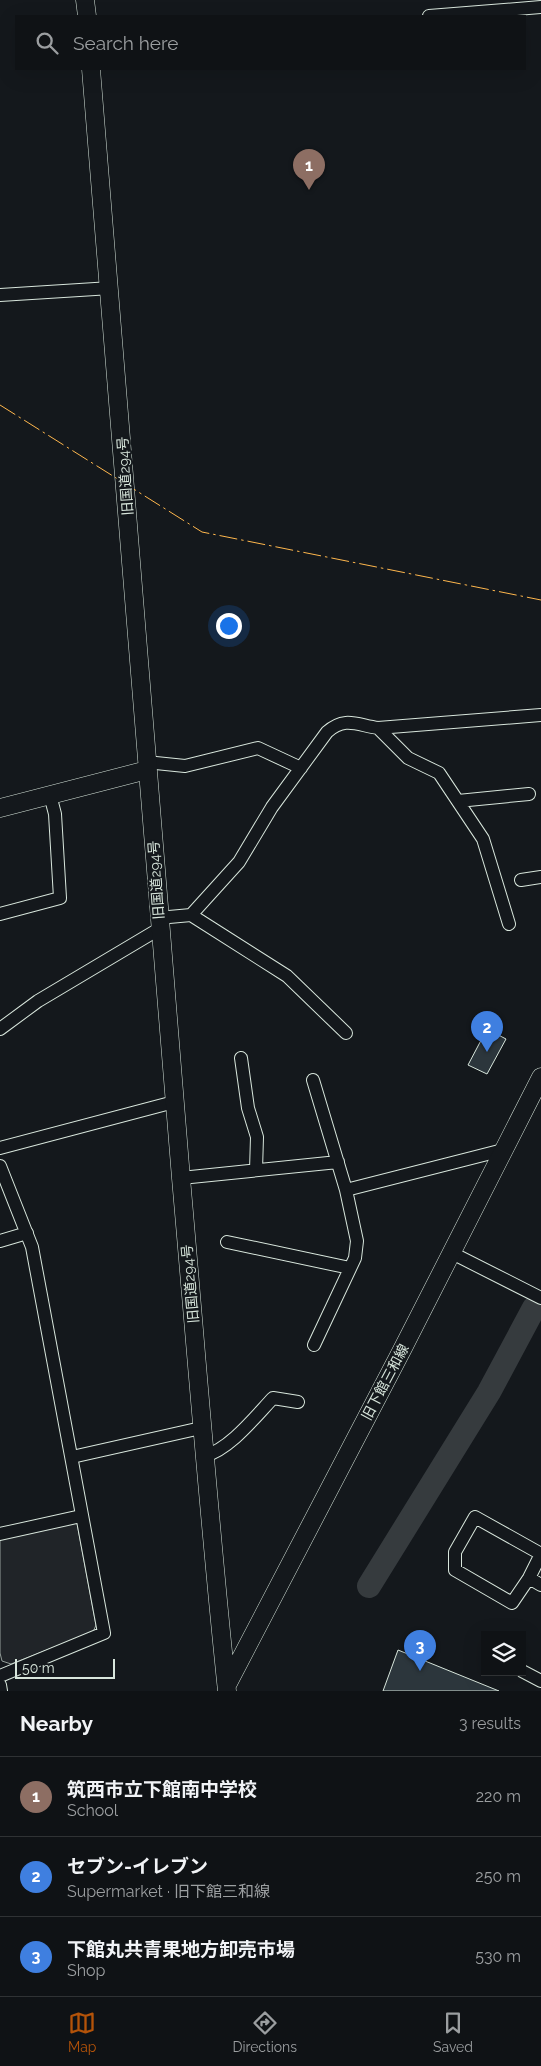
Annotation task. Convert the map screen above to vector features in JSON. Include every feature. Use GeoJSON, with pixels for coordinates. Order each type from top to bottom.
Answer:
{"type":"FeatureCollection","features":[{"type":"Feature","properties":{"kind":"street"},"geometry":{"type":"LineString","coordinates":[[85,0],[86,15]]}},
{"type":"Feature","properties":{"kind":"street"},"geometry":{"type":"LineString","coordinates":[[441,15],[541,7]]}},
{"type":"Feature","properties":{"kind":"street","name":"旧国道294号"},"geometry":{"type":"LineString","coordinates":[[91,70],[111,288],[146,766],[201,1428],[227,1688]]}},
{"type":"Feature","properties":{"kind":"street"},"geometry":{"type":"LineString","coordinates":[[0,295],[111,288]]}},
{"type":"Feature","properties":{"kind":"street"},"geometry":{"type":"LineString","coordinates":[[0,1029],[38,1001],[159,924],[192,914],[239,862],[272,807],[327,732],[335,725],[348,721],[359,726],[378,728],[541,715]]}},
{"type":"Feature","properties":{"kind":"street"},"geometry":{"type":"LineString","coordinates":[[378,728],[408,758],[439,773],[458,801],[483,839],[510,924]]}},
{"type":"Feature","properties":{"kind":"street"},"geometry":{"type":"LineString","coordinates":[[0,808],[146,766],[185,766],[258,748],[301,768]]}},
{"type":"Feature","properties":{"kind":"street"},"geometry":{"type":"LineString","coordinates":[[458,801],[529,794]]}},
{"type":"Feature","properties":{"kind":"street"},"geometry":{"type":"LineString","coordinates":[[0,914],[60,898],[55,814],[50,795]]}},
{"type":"Feature","properties":{"kind":"street"},"geometry":{"type":"LineString","coordinates":[[521,880],[541,877]]}},
{"type":"Feature","properties":{"kind":"street"},"geometry":{"type":"LineString","coordinates":[[192,914],[287,976],[346,1033]]}},
{"type":"Feature","properties":{"kind":"street"},"geometry":{"type":"LineString","coordinates":[[241,1058],[248,1108],[257,1137],[256,1170]]}},
{"type":"Feature","properties":{"kind":"street","name":"旧下館三和線"},"geometry":{"type":"LineString","coordinates":[[227,1688],[541,1077]]}},
{"type":"Feature","properties":{"kind":"street"},"geometry":{"type":"LineString","coordinates":[[313,1080],[346,1190],[357,1241],[355,1258],[314,1345]]}},
{"type":"Feature","properties":{"kind":"street"},"geometry":{"type":"LineString","coordinates":[[0,1148],[174,1102]]}},
{"type":"Feature","properties":{"kind":"street"},"geometry":{"type":"LineString","coordinates":[[346,1190],[503,1150]]}},
{"type":"Feature","properties":{"kind":"street"},"geometry":{"type":"LineString","coordinates":[[181,1178],[338,1162]]}},
{"type":"Feature","properties":{"kind":"street"},"geometry":{"type":"LineString","coordinates":[[0,1166],[32,1247],[104,1633],[0,1676]]}},
{"type":"Feature","properties":{"kind":"street"},"geometry":{"type":"LineString","coordinates":[[0,1241],[27,1233]]}},
{"type":"Feature","properties":{"kind":"street"},"geometry":{"type":"LineString","coordinates":[[227,1242],[350,1268]]}},
{"type":"Feature","properties":{"kind":"street"},"geometry":{"type":"LineString","coordinates":[[450,1252],[541,1298]]}},
{"type":"Feature","properties":{"kind":"street"},"geometry":{"type":"LineString","coordinates":[[204,1456],[211,1454],[234,1438],[273,1398],[298,1402]]}},
{"type":"Feature","properties":{"kind":"street"},"geometry":{"type":"LineString","coordinates":[[72,1457],[201,1428]]}},
{"type":"Feature","properties":{"kind":"street"},"geometry":{"type":"LineString","coordinates":[[0,1534],[81,1516]]}},
{"type":"Feature","properties":{"kind":"street"},"geometry":{"type":"LineString","coordinates":[[475,1517],[541,1554],[529,1578],[512,1603],[455,1570],[454,1552],[475,1517]]}},
{"type":"Feature","properties":{"kind":"street"},"geometry":{"type":"LineString","coordinates":[[529,1578],[541,1585]]}},
{"type":"Feature","properties":{"kind":"street"},"geometry":{"type":"LineString","coordinates":[[526,1673],[541,1681]]}},
{"type":"Feature","properties":{"kind":"street"},"geometry":{"type":"LineString","coordinates":[[0,1685],[1,1691]]}},
{"type":"Feature","properties":{"kind":"shaded area"},"geometry":{"type":"Polygon","coordinates":[[[77,1523],[96,1625],[93,1632],[11,1664],[2,1661],[0,1653],[0,1538],[77,1523]]]}},
{"type":"Feature","properties":{"kind":"building"},"geometry":{"type":"Polygon","coordinates":[[[487,1029],[506,1039],[487,1074],[468,1065],[487,1029]]]}},
{"type":"Feature","properties":{"kind":"building"},"geometry":{"type":"Polygon","coordinates":[[[398,1650],[499,1691],[383,1691],[398,1650]]]}},
{"type":"Feature","properties":{"kind":"waterway"},"geometry":{"type":"LineString","coordinates":[[369,1586],[489,1392],[534,1308]]}},
{"type":"Feature","properties":{"kind":"power"},"geometry":{"type":"LineString","coordinates":[[0,405],[202,532],[541,600]]}},
{"type":"Feature","properties":{"kind":"place","name":"筑西市立下館南中学校"},"geometry":{"type":"Point","coordinates":[309,190]}},
{"type":"Feature","properties":{"kind":"place","name":"セブン-イレブン"},"geometry":{"type":"Point","coordinates":[487,1052]}},
{"type":"Feature","properties":{"kind":"place","name":"下館丸共青果地方卸売市場"},"geometry":{"type":"Point","coordinates":[420,1671]}}]}
